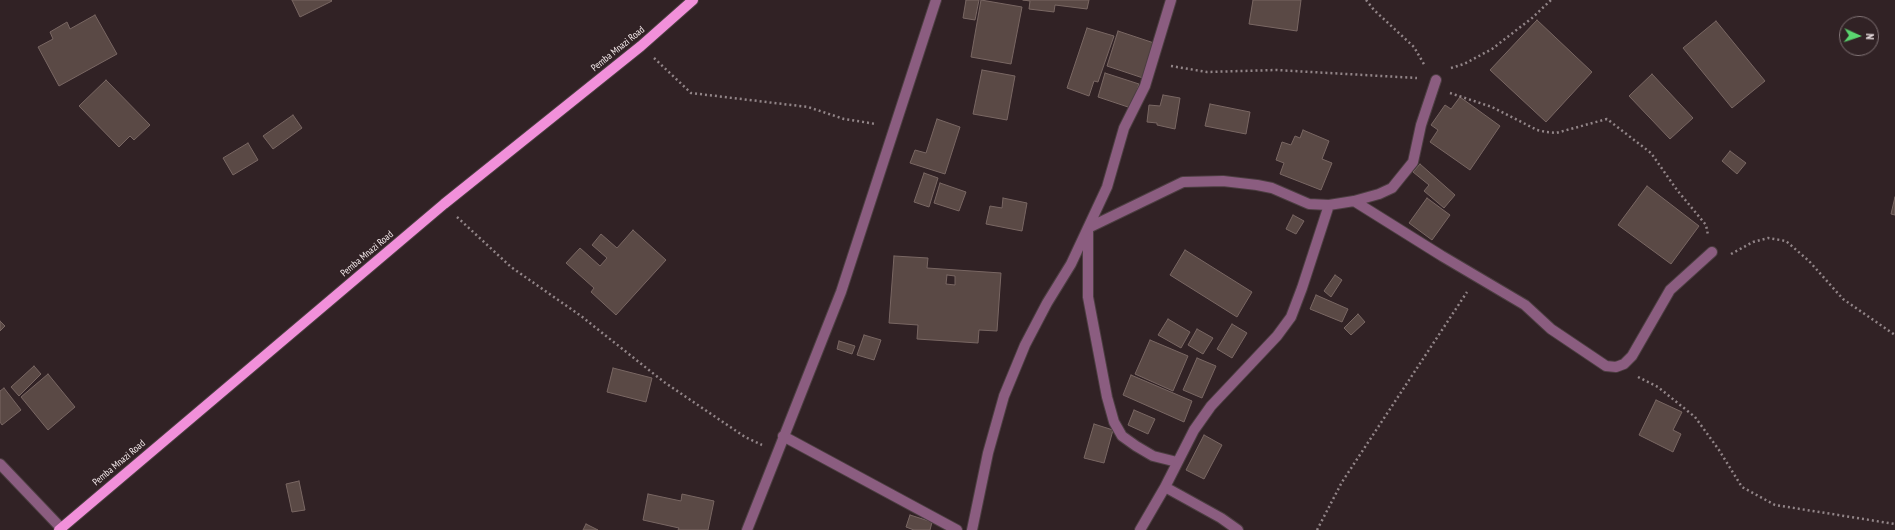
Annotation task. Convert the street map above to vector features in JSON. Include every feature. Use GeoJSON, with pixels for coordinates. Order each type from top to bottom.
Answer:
{"type":"FeatureCollection","features":[{"type":"Feature","properties":{"kind":"main road","name":"Pemba Mnazi Road"},"geometry":{"type":"LineString","coordinates":[[60,529],[444,204],[641,46],[693,0]]}},
{"type":"Feature","properties":{"kind":"street"},"geometry":{"type":"LineString","coordinates":[[747,530],[841,292],[936,0]]}},
{"type":"Feature","properties":{"kind":"street"},"geometry":{"type":"LineString","coordinates":[[972,530],[988,452],[1004,396],[1025,345],[1047,303],[1071,264],[1107,187],[1124,128],[1145,86],[1153,64],[1171,0]]}},
{"type":"Feature","properties":{"kind":"street"},"geometry":{"type":"LineString","coordinates":[[1088,228],[1183,182],[1223,181],[1257,185],[1272,188],[1309,204],[1329,205],[1354,201],[1379,194],[1392,188],[1413,162],[1418,146],[1421,125],[1433,77]]}},
{"type":"Feature","properties":{"kind":"street"},"geometry":{"type":"LineString","coordinates":[[1354,201],[1525,305],[1551,329],[1606,366],[1616,367],[1624,364],[1632,356],[1670,290],[1712,252]]}},
{"type":"Feature","properties":{"kind":"street"},"geometry":{"type":"LineString","coordinates":[[1140,530],[1165,487],[1194,430],[1211,406],[1277,336],[1291,317],[1329,205]]}},
{"type":"Feature","properties":{"kind":"street"},"geometry":{"type":"LineString","coordinates":[[1088,228],[1088,297],[1107,397],[1114,422],[1122,436],[1136,446],[1154,456],[1177,462]]}},
{"type":"Feature","properties":{"kind":"street"},"geometry":{"type":"LineString","coordinates":[[783,436],[956,530]]}},
{"type":"Feature","properties":{"kind":"street"},"geometry":{"type":"LineString","coordinates":[[0,464],[60,529]]}},
{"type":"Feature","properties":{"kind":"street"},"geometry":{"type":"LineString","coordinates":[[1165,487],[1221,518],[1238,530]]}},
{"type":"Feature","properties":{"kind":"path"},"geometry":{"type":"LineString","coordinates":[[1366,0],[1374,10],[1414,47],[1433,77],[1450,93],[1492,107],[1537,130],[1546,132],[1556,132],[1604,119],[1611,121],[1650,153],[1677,190],[1706,225],[1712,252],[1730,255],[1753,242],[1768,238],[1786,242],[1809,261],[1843,299],[1895,335]]}},
{"type":"Feature","properties":{"kind":"path"},"geometry":{"type":"LineString","coordinates":[[1153,64],[1207,72],[1276,70],[1413,79],[1433,77],[1464,64],[1492,49],[1532,18],[1550,0]]}},
{"type":"Feature","properties":{"kind":"path"},"geometry":{"type":"LineString","coordinates":[[641,46],[691,92],[808,107],[844,119],[894,127]]}},
{"type":"Feature","properties":{"kind":"path"},"geometry":{"type":"LineString","coordinates":[[444,204],[510,267],[581,316],[664,382],[745,437],[777,452]]}},
{"type":"Feature","properties":{"kind":"path"},"geometry":{"type":"LineString","coordinates":[[1317,530],[1342,482],[1421,359],[1477,277]]}},
{"type":"Feature","properties":{"kind":"path"},"geometry":{"type":"LineString","coordinates":[[1616,367],[1658,387],[1694,417],[1720,450],[1742,487],[1748,491],[1775,505],[1895,524]]}},
{"type":"Feature","properties":{"kind":"building"},"geometry":{"type":"Polygon","coordinates":[[[292,0],[331,0],[332,1],[300,17],[292,0]]]}},
{"type":"Feature","properties":{"kind":"building"},"geometry":{"type":"Polygon","coordinates":[[[966,0],[979,0],[975,20],[963,18],[966,0]]]}},
{"type":"Feature","properties":{"kind":"building"},"geometry":{"type":"Polygon","coordinates":[[[981,0],[1022,7],[1011,64],[971,57],[981,0]]]}},
{"type":"Feature","properties":{"kind":"building"},"geometry":{"type":"Polygon","coordinates":[[[1023,0],[1089,0],[1087,9],[1055,5],[1054,12],[1029,9],[1030,1],[1023,0]]]}},
{"type":"Feature","properties":{"kind":"building"},"geometry":{"type":"Polygon","coordinates":[[[1253,0],[1301,0],[1297,31],[1249,24],[1253,0]]]}},
{"type":"Feature","properties":{"kind":"building"},"geometry":{"type":"Polygon","coordinates":[[[95,15],[117,54],[59,86],[38,47],[53,39],[50,32],[67,22],[70,29],[95,15]]]}},
{"type":"Feature","properties":{"kind":"building"},"geometry":{"type":"Polygon","coordinates":[[[1537,20],[1592,72],[1546,122],[1490,70],[1537,20]]]}},
{"type":"Feature","properties":{"kind":"building"},"geometry":{"type":"Polygon","coordinates":[[[1716,21],[1765,81],[1732,108],[1683,48],[1716,21]]]}},
{"type":"Feature","properties":{"kind":"building"},"geometry":{"type":"Polygon","coordinates":[[[1087,28],[1114,36],[1098,82],[1094,81],[1089,96],[1067,88],[1087,28]]]}},
{"type":"Feature","properties":{"kind":"building"},"geometry":{"type":"Polygon","coordinates":[[[1118,31],[1154,43],[1143,78],[1107,66],[1118,31]]]}},
{"type":"Feature","properties":{"kind":"building"},"geometry":{"type":"Polygon","coordinates":[[[982,70],[1015,76],[1007,120],[973,114],[982,70]]]}},
{"type":"Feature","properties":{"kind":"building"},"geometry":{"type":"Polygon","coordinates":[[[1105,73],[1139,84],[1131,108],[1098,97],[1105,73]]]}},
{"type":"Feature","properties":{"kind":"building"},"geometry":{"type":"Polygon","coordinates":[[[1652,74],[1693,118],[1670,139],[1629,96],[1652,74]]]}},
{"type":"Feature","properties":{"kind":"building"},"geometry":{"type":"Polygon","coordinates":[[[106,80],[150,125],[134,140],[130,136],[119,147],[79,106],[106,80]]]}},
{"type":"Feature","properties":{"kind":"building"},"geometry":{"type":"Polygon","coordinates":[[[1163,95],[1180,98],[1175,129],[1157,125],[1157,123],[1147,122],[1149,105],[1160,106],[1163,95]]]}},
{"type":"Feature","properties":{"kind":"building"},"geometry":{"type":"Polygon","coordinates":[[[1460,97],[1500,126],[1470,170],[1430,142],[1438,130],[1431,125],[1445,105],[1451,109],[1460,97]]]}},
{"type":"Feature","properties":{"kind":"building"},"geometry":{"type":"Polygon","coordinates":[[[1210,104],[1250,112],[1246,134],[1205,126],[1210,104]]]}},
{"type":"Feature","properties":{"kind":"building"},"geometry":{"type":"Polygon","coordinates":[[[293,115],[302,128],[273,149],[263,136],[293,115]]]}},
{"type":"Feature","properties":{"kind":"building"},"geometry":{"type":"Polygon","coordinates":[[[937,119],[960,127],[945,174],[910,163],[915,150],[926,153],[937,119]]]}},
{"type":"Feature","properties":{"kind":"building"},"geometry":{"type":"Polygon","coordinates":[[[1303,130],[1329,141],[1322,159],[1332,163],[1321,190],[1280,174],[1284,163],[1276,160],[1282,142],[1291,145],[1295,136],[1300,138],[1303,130]]]}},
{"type":"Feature","properties":{"kind":"building"},"geometry":{"type":"Polygon","coordinates":[[[248,143],[258,160],[233,175],[223,158],[248,143]]]}},
{"type":"Feature","properties":{"kind":"building"},"geometry":{"type":"Polygon","coordinates":[[[1730,151],[1746,163],[1737,174],[1722,161],[1730,151]]]}},
{"type":"Feature","properties":{"kind":"building"},"geometry":{"type":"Polygon","coordinates":[[[1420,164],[1455,195],[1444,208],[1424,191],[1429,185],[1413,172],[1420,164]]]}},
{"type":"Feature","properties":{"kind":"building"},"geometry":{"type":"Polygon","coordinates":[[[924,173],[938,178],[929,207],[914,202],[924,173]]]}},
{"type":"Feature","properties":{"kind":"building"},"geometry":{"type":"Polygon","coordinates":[[[940,183],[966,192],[959,211],[934,203],[940,183]]]}},
{"type":"Feature","properties":{"kind":"building"},"geometry":{"type":"Polygon","coordinates":[[[1647,186],[1699,226],[1671,264],[1618,225],[1647,186]]]}},
{"type":"Feature","properties":{"kind":"building"},"geometry":{"type":"Polygon","coordinates":[[[1895,197],[1895,215],[1891,214],[1895,197]]]}},
{"type":"Feature","properties":{"kind":"building"},"geometry":{"type":"Polygon","coordinates":[[[1003,198],[1027,203],[1022,231],[986,224],[990,206],[1002,208],[1003,198]]]}},
{"type":"Feature","properties":{"kind":"building"},"geometry":{"type":"Polygon","coordinates":[[[1427,198],[1450,215],[1432,240],[1409,223],[1427,198]]]}},
{"type":"Feature","properties":{"kind":"building"},"geometry":{"type":"Polygon","coordinates":[[[1293,215],[1304,221],[1296,234],[1286,229],[1293,215]]]}},
{"type":"Feature","properties":{"kind":"building"},"geometry":{"type":"Polygon","coordinates":[[[633,230],[666,260],[616,315],[591,292],[594,288],[566,263],[580,248],[600,266],[607,258],[592,245],[601,234],[617,248],[633,230]]]}},
{"type":"Feature","properties":{"kind":"building"},"geometry":{"type":"Polygon","coordinates":[[[1185,250],[1252,292],[1237,317],[1170,275],[1185,250]]]}},
{"type":"Feature","properties":{"kind":"building"},"geometry":{"type":"Polygon","coordinates":[[[894,256],[928,258],[927,268],[1001,273],[997,331],[979,330],[978,343],[917,339],[918,325],[889,323],[894,256]],[[947,275],[946,284],[955,285],[955,276],[947,275]]]}},
{"type":"Feature","properties":{"kind":"building"},"geometry":{"type":"Polygon","coordinates":[[[1335,275],[1342,280],[1331,297],[1324,291],[1335,275]]]}},
{"type":"Feature","properties":{"kind":"building"},"geometry":{"type":"Polygon","coordinates":[[[1316,295],[1348,309],[1342,322],[1310,309],[1316,295]]]}},
{"type":"Feature","properties":{"kind":"building"},"geometry":{"type":"Polygon","coordinates":[[[1358,314],[1365,322],[1351,335],[1344,328],[1358,314]]]}},
{"type":"Feature","properties":{"kind":"building"},"geometry":{"type":"Polygon","coordinates":[[[1168,319],[1190,332],[1181,348],[1158,335],[1168,319]]]}},
{"type":"Feature","properties":{"kind":"building"},"geometry":{"type":"Polygon","coordinates":[[[0,321],[5,326],[0,331],[0,321]]]}},
{"type":"Feature","properties":{"kind":"building"},"geometry":{"type":"Polygon","coordinates":[[[1232,324],[1247,333],[1232,358],[1217,349],[1232,324]]]}},
{"type":"Feature","properties":{"kind":"building"},"geometry":{"type":"Polygon","coordinates":[[[1197,329],[1213,338],[1203,354],[1188,345],[1197,329]]]}},
{"type":"Feature","properties":{"kind":"building"},"geometry":{"type":"Polygon","coordinates":[[[864,335],[881,340],[874,360],[857,355],[864,335]]]}},
{"type":"Feature","properties":{"kind":"building"},"geometry":{"type":"Polygon","coordinates":[[[1150,340],[1188,356],[1173,391],[1135,374],[1150,340]]]}},
{"type":"Feature","properties":{"kind":"building"},"geometry":{"type":"Polygon","coordinates":[[[839,341],[855,346],[852,354],[837,349],[839,341]]]}},
{"type":"Feature","properties":{"kind":"building"},"geometry":{"type":"Polygon","coordinates":[[[1197,358],[1216,366],[1202,398],[1183,390],[1197,358]]]}},
{"type":"Feature","properties":{"kind":"building"},"geometry":{"type":"Polygon","coordinates":[[[34,366],[41,374],[19,396],[11,387],[34,366]]]}},
{"type":"Feature","properties":{"kind":"building"},"geometry":{"type":"Polygon","coordinates":[[[613,368],[652,378],[646,402],[607,392],[613,368]]]}},
{"type":"Feature","properties":{"kind":"building"},"geometry":{"type":"Polygon","coordinates":[[[48,374],[75,407],[48,430],[21,397],[48,374]]]}},
{"type":"Feature","properties":{"kind":"building"},"geometry":{"type":"Polygon","coordinates":[[[1131,375],[1192,401],[1184,422],[1123,395],[1131,375]]]}},
{"type":"Feature","properties":{"kind":"building"},"geometry":{"type":"Polygon","coordinates":[[[4,388],[21,410],[2,425],[0,422],[0,391],[4,388]]]}},
{"type":"Feature","properties":{"kind":"building"},"geometry":{"type":"Polygon","coordinates":[[[1656,400],[1682,412],[1673,430],[1681,434],[1673,452],[1639,435],[1656,400]]]}},
{"type":"Feature","properties":{"kind":"building"},"geometry":{"type":"Polygon","coordinates":[[[1134,410],[1155,419],[1148,434],[1128,425],[1134,410]]]}},
{"type":"Feature","properties":{"kind":"building"},"geometry":{"type":"Polygon","coordinates":[[[1094,424],[1113,430],[1104,463],[1084,458],[1094,424]]]}},
{"type":"Feature","properties":{"kind":"building"},"geometry":{"type":"Polygon","coordinates":[[[1204,435],[1222,445],[1204,479],[1186,470],[1204,435]]]}},
{"type":"Feature","properties":{"kind":"building"},"geometry":{"type":"Polygon","coordinates":[[[299,481],[305,510],[292,512],[286,484],[299,481]]]}},
{"type":"Feature","properties":{"kind":"building"},"geometry":{"type":"Polygon","coordinates":[[[648,494],[681,501],[682,494],[714,501],[708,530],[678,530],[679,528],[643,520],[648,494]]]}},
{"type":"Feature","properties":{"kind":"building"},"geometry":{"type":"Polygon","coordinates":[[[910,515],[932,522],[930,530],[914,530],[906,527],[910,515]]]}},
{"type":"Feature","properties":{"kind":"building"},"geometry":{"type":"Polygon","coordinates":[[[586,524],[598,530],[583,530],[586,524]]]}}]}
